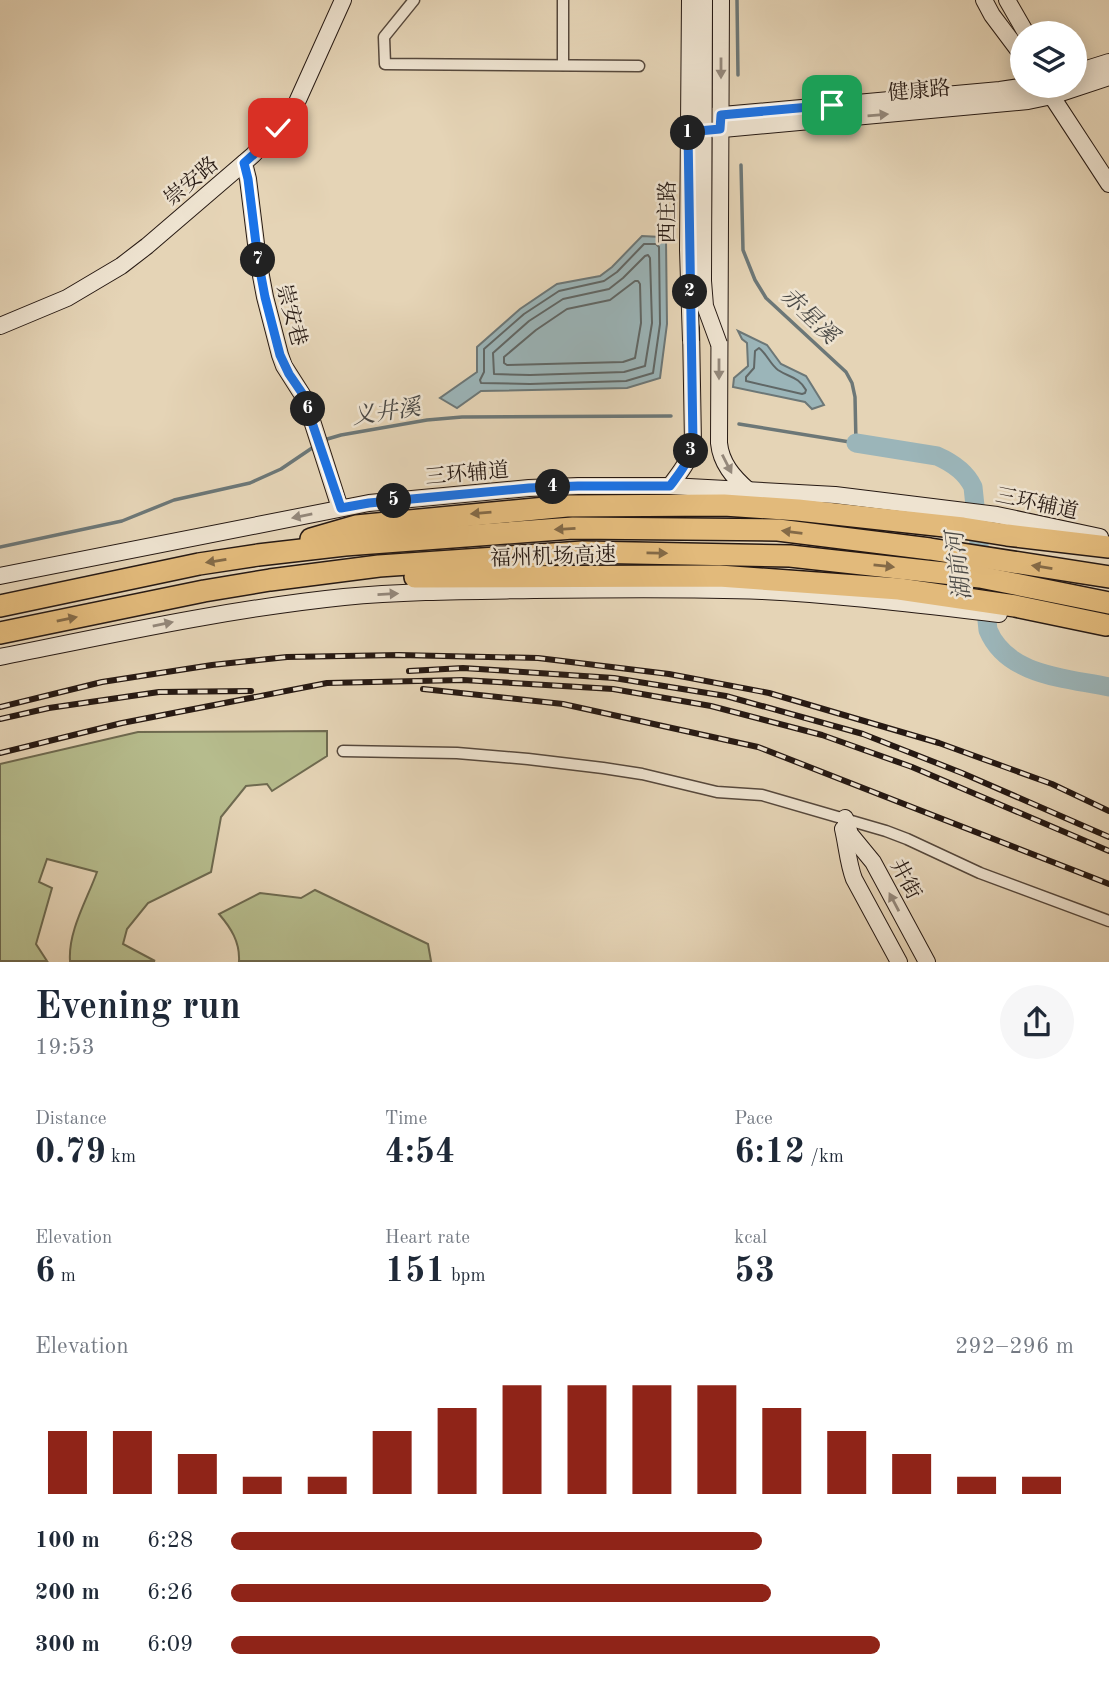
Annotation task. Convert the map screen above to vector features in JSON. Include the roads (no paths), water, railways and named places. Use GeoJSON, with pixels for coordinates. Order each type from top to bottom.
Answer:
{"type":"FeatureCollection","features":[{"type":"Feature","properties":{"kind":"highway"},"geometry":{"type":"LineString","coordinates":[[258,555],[356,526],[566,506],[724,505],[798,510],[940,526],[959,518],[1007,535],[1109,547]]}},
{"type":"Feature","properties":{"kind":"highway","name":"福州机场高速"},"geometry":{"type":"LineString","coordinates":[[0,606],[199,564],[258,555],[345,545],[573,528],[778,530],[930,549],[1109,577]]}},
{"type":"Feature","properties":{"kind":"highway","name":"福州机场高速"},"geometry":{"type":"LineString","coordinates":[[0,633],[270,580],[379,566],[583,552],[790,556],[980,577],[1109,603]]}},
{"type":"Feature","properties":{"kind":"highway"},"geometry":{"type":"LineString","coordinates":[[270,580],[426,576],[719,576],[899,589],[970,605],[1108,625]]}},
{"type":"Feature","properties":{"kind":"street","name":"崇安路"},"geometry":{"type":"LineString","coordinates":[[0,326],[67,298],[121,266],[262,147],[291,111],[343,0]]}},
{"type":"Feature","properties":{"kind":"street"},"geometry":{"type":"LineString","coordinates":[[414,0],[384,37],[385,64],[639,66]]}},
{"type":"Feature","properties":{"kind":"street"},"geometry":{"type":"LineString","coordinates":[[563,0],[563,65]]}},
{"type":"Feature","properties":{"kind":"street"},"geometry":{"type":"LineString","coordinates":[[670,486],[690,457],[693,443],[688,0]]}},
{"type":"Feature","properties":{"kind":"street","name":"西庄路"},"geometry":{"type":"LineString","coordinates":[[688,0],[688,250],[691,341]]}},
{"type":"Feature","properties":{"kind":"street"},"geometry":{"type":"LineString","coordinates":[[704,0],[702,270],[705,306],[719,344]]}},
{"type":"Feature","properties":{"kind":"street"},"geometry":{"type":"LineString","coordinates":[[721,0],[720,450],[726,466],[748,490]]}},
{"type":"Feature","properties":{"kind":"street"},"geometry":{"type":"LineString","coordinates":[[984,0],[1010,39]]}},
{"type":"Feature","properties":{"kind":"street"},"geometry":{"type":"LineString","coordinates":[[1007,0],[1019,21]]}},
{"type":"Feature","properties":{"kind":"street"},"geometry":{"type":"LineString","coordinates":[[1087,69],[1109,62]]}},
{"type":"Feature","properties":{"kind":"street","name":"健康路"},"geometry":{"type":"LineString","coordinates":[[1087,82],[1109,77]]}},
{"type":"Feature","properties":{"kind":"street","name":"健康路"},"geometry":{"type":"LineString","coordinates":[[688,125],[1010,88]]}},
{"type":"Feature","properties":{"kind":"street","name":"健康路"},"geometry":{"type":"LineString","coordinates":[[721,122],[1001,104],[1024,98]]}},
{"type":"Feature","properties":{"kind":"street"},"geometry":{"type":"LineString","coordinates":[[1060,98],[1109,184]]}},
{"type":"Feature","properties":{"kind":"street"},"geometry":{"type":"LineString","coordinates":[[1061,98],[1109,164]]}},
{"type":"Feature","properties":{"kind":"street","name":"崇安巷"},"geometry":{"type":"LineString","coordinates":[[244,163],[258,260],[280,355],[302,393],[341,508]]}},
{"type":"Feature","properties":{"kind":"street","name":"三环辅道"},"geometry":{"type":"LineString","coordinates":[[0,576],[369,503],[578,486],[670,486],[835,495],[959,518],[997,515],[1109,540]]}},
{"type":"Feature","properties":{"kind":"street"},"geometry":{"type":"LineString","coordinates":[[0,657],[182,620],[313,600],[414,593],[585,589],[739,590],[970,605]]}},
{"type":"Feature","properties":{"kind":"street"},"geometry":{"type":"LineString","coordinates":[[343,751],[479,754],[592,766],[642,774],[706,790],[762,795],[906,839],[980,873],[1109,921]]}},
{"type":"Feature","properties":{"kind":"street"},"geometry":{"type":"LineString","coordinates":[[842,818],[854,879],[899,961]]}},
{"type":"Feature","properties":{"kind":"street","name":"井街"},"geometry":{"type":"LineString","coordinates":[[842,818],[850,834],[873,862],[927,961]]}},
{"type":"Feature","properties":{"kind":"water"},"geometry":{"type":"Polygon","coordinates":[[[642,236],[661,237],[666,240],[667,324],[660,378],[627,388],[481,391],[457,408],[440,398],[477,372],[477,347],[520,309],[557,284],[600,276],[642,236]]]}},
{"type":"Feature","properties":{"kind":"water"},"geometry":{"type":"Polygon","coordinates":[[[738,331],[767,345],[781,364],[806,376],[824,405],[812,409],[805,402],[733,387],[734,378],[748,366],[747,343],[738,331]]]}},
{"type":"Feature","properties":{"kind":"waterway","name":"赤星溪"},"geometry":{"type":"LineString","coordinates":[[737,0],[738,75]]}},
{"type":"Feature","properties":{"kind":"waterway","name":"赤星溪"},"geometry":{"type":"LineString","coordinates":[[739,424],[856,443],[855,397],[846,372],[766,298],[755,280],[743,250],[741,165]]}},
{"type":"Feature","properties":{"kind":"waterway","name":"义井溪"},"geometry":{"type":"LineString","coordinates":[[324,440],[427,420],[462,417],[671,416]]}},
{"type":"Feature","properties":{"kind":"waterway","name":"湖前河"},"geometry":{"type":"LineString","coordinates":[[856,443],[937,456],[963,472],[973,487],[988,630],[997,645],[1023,666],[1057,677],[1109,687]]}},
{"type":"Feature","properties":{"kind":"waterway","name":"义井溪"},"geometry":{"type":"LineString","coordinates":[[0,547],[122,521],[174,500],[250,483],[281,469],[315,446]]}},
{"type":"Feature","properties":{"kind":"railway"},"geometry":{"type":"LineString","coordinates":[[0,707],[102,682],[212,665],[287,657],[399,655],[538,658],[669,674],[769,693],[939,743],[1052,784],[1109,811]]}},
{"type":"Feature","properties":{"kind":"railway"},"geometry":{"type":"LineString","coordinates":[[409,671],[463,668],[614,678],[726,696],[863,734],[962,773],[1109,837]]}},
{"type":"Feature","properties":{"kind":"railway"},"geometry":{"type":"LineString","coordinates":[[0,753],[122,723],[327,683],[463,680],[613,689],[711,706],[822,735],[912,767],[1109,851]]}},
{"type":"Feature","properties":{"kind":"railway"},"geometry":{"type":"LineString","coordinates":[[423,689],[563,704],[758,747],[1109,884]]}},
{"type":"Feature","properties":{"kind":"railway"},"geometry":{"type":"LineString","coordinates":[[0,719],[49,708],[159,692],[251,691]]}}]}
